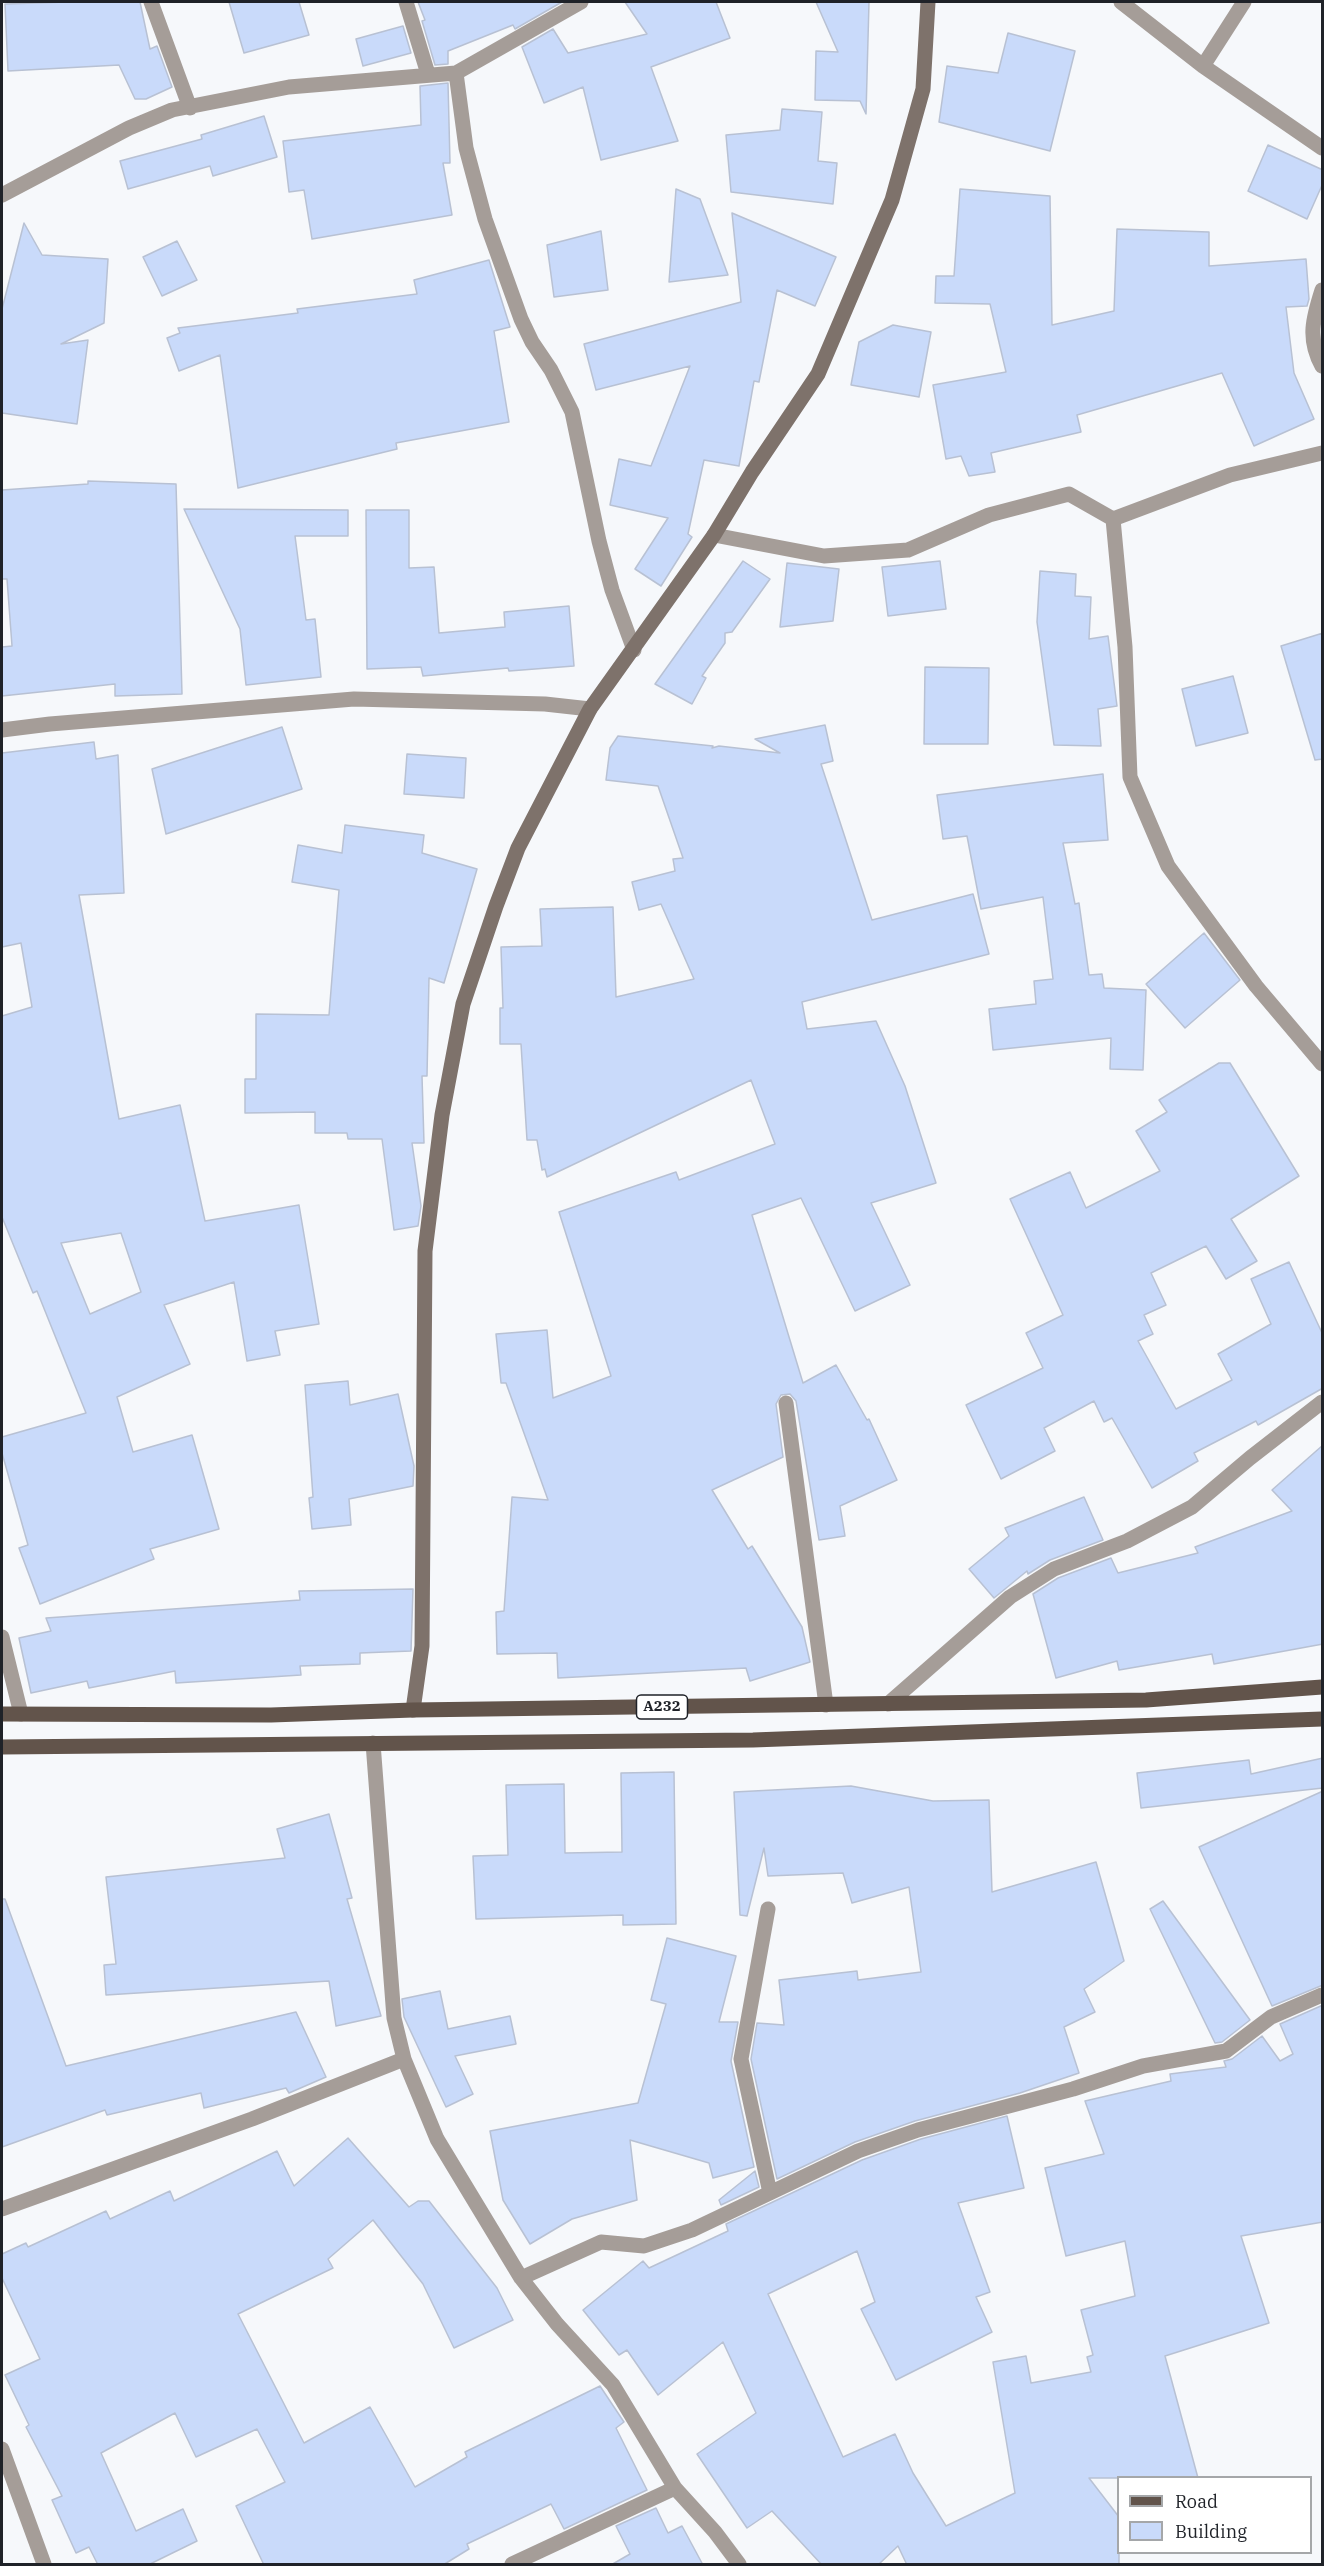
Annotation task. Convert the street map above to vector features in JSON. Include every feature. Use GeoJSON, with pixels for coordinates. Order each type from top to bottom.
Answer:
{"type":"FeatureCollection","features":[{"type":"Feature","properties":{"kind":"main road","name":"A232"},"geometry":{"type":"LineString","coordinates":[[2,1714],[271,1715],[413,1710],[1146,1700],[1323,1687]]}},
{"type":"Feature","properties":{"kind":"main road","name":"A232"},"geometry":{"type":"LineString","coordinates":[[2,1748],[820,1738],[1323,1719]]}},
{"type":"Feature","properties":{"kind":"street"},"geometry":{"type":"LineString","coordinates":[[151,2],[190,108]]}},
{"type":"Feature","properties":{"kind":"street"},"geometry":{"type":"LineString","coordinates":[[405,2],[428,74]]}},
{"type":"Feature","properties":{"kind":"street"},"geometry":{"type":"LineString","coordinates":[[2,195],[129,128],[172,110],[289,87],[456,73],[581,2]]}},
{"type":"Feature","properties":{"kind":"street"},"geometry":{"type":"LineString","coordinates":[[413,1710],[422,1646],[425,1251],[442,1115],[463,1004],[518,848],[590,709],[714,535],[752,472],[818,374],[892,200],[923,89],[928,2]]}},
{"type":"Feature","properties":{"kind":"street"},"geometry":{"type":"LineString","coordinates":[[1120,2],[1203,66],[1323,148]]}},
{"type":"Feature","properties":{"kind":"street"},"geometry":{"type":"LineString","coordinates":[[1203,66],[1244,2]]}},
{"type":"Feature","properties":{"kind":"street"},"geometry":{"type":"LineString","coordinates":[[456,73],[466,148],[485,219],[521,319],[572,412],[604,560],[634,650]]}},
{"type":"Feature","properties":{"kind":"street"},"geometry":{"type":"LineString","coordinates":[[1323,290],[1312,319],[1315,352],[1323,366]]}},
{"type":"Feature","properties":{"kind":"street"},"geometry":{"type":"LineString","coordinates":[[1113,519],[1230,474],[1323,453]]}},
{"type":"Feature","properties":{"kind":"street"},"geometry":{"type":"LineString","coordinates":[[714,535],[824,556],[908,550],[989,515],[1069,494],[1113,519]]}},
{"type":"Feature","properties":{"kind":"street"},"geometry":{"type":"LineString","coordinates":[[1113,519],[1125,647],[1131,777],[1168,866],[1256,986],[1323,1064]]}},
{"type":"Feature","properties":{"kind":"street"},"geometry":{"type":"LineString","coordinates":[[2,730],[354,699],[545,704],[590,709]]}},
{"type":"Feature","properties":{"kind":"street"},"geometry":{"type":"LineString","coordinates":[[888,1704],[1010,1597],[1054,1569],[1127,1541],[1192,1507],[1323,1402]]}},
{"type":"Feature","properties":{"kind":"street"},"geometry":{"type":"LineString","coordinates":[[786,1403],[826,1705]]}},
{"type":"Feature","properties":{"kind":"street"},"geometry":{"type":"LineString","coordinates":[[2,1637],[21,1714]]}},
{"type":"Feature","properties":{"kind":"street"},"geometry":{"type":"LineString","coordinates":[[373,1743],[394,2018],[404,2059],[437,2139],[521,2278],[557,2324],[613,2385],[675,2488],[715,2532],[739,2565]]}},
{"type":"Feature","properties":{"kind":"street"},"geometry":{"type":"LineString","coordinates":[[768,1909],[741,2059],[770,2193]]}},
{"type":"Feature","properties":{"kind":"street"},"geometry":{"type":"LineString","coordinates":[[521,2278],[601,2242],[644,2246],[693,2230],[858,2151],[918,2130],[1073,2089],[1143,2066],[1226,2051],[1271,2017],[1323,1995]]}},
{"type":"Feature","properties":{"kind":"street"},"geometry":{"type":"LineString","coordinates":[[2,2209],[252,2119],[404,2059]]}},
{"type":"Feature","properties":{"kind":"street"},"geometry":{"type":"LineString","coordinates":[[2,2449],[44,2565]]}},
{"type":"Feature","properties":{"kind":"street"},"geometry":{"type":"LineString","coordinates":[[512,2565],[675,2488]]}},
{"type":"Feature","properties":{"kind":"building"},"geometry":{"type":"Polygon","coordinates":[[[140,2],[150,49],[157,46],[172,87],[146,99],[135,99],[119,65],[8,71],[5,4],[140,2]]]}},
{"type":"Feature","properties":{"kind":"building"},"geometry":{"type":"Polygon","coordinates":[[[229,2],[299,2],[309,35],[244,53],[229,2]]]}},
{"type":"Feature","properties":{"kind":"building"},"geometry":{"type":"Polygon","coordinates":[[[418,2],[562,2],[515,29],[513,25],[448,51],[448,64],[435,65],[422,21],[425,20],[418,2]]]}},
{"type":"Feature","properties":{"kind":"building"},"geometry":{"type":"Polygon","coordinates":[[[625,2],[716,2],[730,38],[651,67],[678,141],[601,160],[583,87],[544,103],[522,47],[553,29],[568,53],[647,34],[625,2]]]}},
{"type":"Feature","properties":{"kind":"building"},"geometry":{"type":"Polygon","coordinates":[[[816,2],[869,2],[866,114],[860,101],[815,100],[816,51],[838,52],[816,2]]]}},
{"type":"Feature","properties":{"kind":"building"},"geometry":{"type":"Polygon","coordinates":[[[403,26],[411,53],[363,66],[356,39],[403,26]]]}},
{"type":"Feature","properties":{"kind":"building"},"geometry":{"type":"Polygon","coordinates":[[[1008,33],[1075,51],[1050,151],[939,122],[947,66],[998,73],[1008,33]]]}},
{"type":"Feature","properties":{"kind":"building"},"geometry":{"type":"Polygon","coordinates":[[[448,83],[450,163],[443,163],[452,215],[312,239],[304,190],[289,192],[283,141],[421,125],[420,86],[448,83]]]}},
{"type":"Feature","properties":{"kind":"building"},"geometry":{"type":"Polygon","coordinates":[[[782,109],[822,112],[818,161],[837,163],[833,204],[731,192],[726,135],[780,130],[782,109]]]}},
{"type":"Feature","properties":{"kind":"building"},"geometry":{"type":"Polygon","coordinates":[[[264,116],[277,157],[213,176],[210,166],[128,189],[120,161],[202,139],[201,135],[264,116]]]}},
{"type":"Feature","properties":{"kind":"building"},"geometry":{"type":"Polygon","coordinates":[[[1268,145],[1323,170],[1323,183],[1307,219],[1248,191],[1268,145]]]}},
{"type":"Feature","properties":{"kind":"building"},"geometry":{"type":"Polygon","coordinates":[[[676,189],[700,199],[728,275],[669,282],[676,189]]]}},
{"type":"Feature","properties":{"kind":"building"},"geometry":{"type":"Polygon","coordinates":[[[960,189],[1050,196],[1052,325],[1114,311],[1117,229],[1209,232],[1209,266],[1306,259],[1309,299],[1307,306],[1286,307],[1294,373],[1314,419],[1254,446],[1222,373],[1077,415],[1081,432],[991,453],[995,472],[969,476],[961,456],[946,459],[933,385],[1006,372],[990,304],[935,303],[936,276],[954,276],[960,189]]]}},
{"type":"Feature","properties":{"kind":"building"},"geometry":{"type":"Polygon","coordinates":[[[732,213],[836,257],[815,306],[777,290],[759,382],[754,381],[739,466],[704,460],[688,534],[692,537],[661,586],[635,569],[668,518],[610,505],[619,459],[651,466],[690,366],[596,390],[584,344],[741,302],[732,213]]]}},
{"type":"Feature","properties":{"kind":"building"},"geometry":{"type":"Polygon","coordinates":[[[24,223],[42,255],[108,259],[104,323],[61,344],[88,340],[77,424],[2,413],[2,309],[24,223]]]}},
{"type":"Feature","properties":{"kind":"building"},"geometry":{"type":"Polygon","coordinates":[[[601,231],[608,290],[554,297],[547,245],[601,231]]]}},
{"type":"Feature","properties":{"kind":"building"},"geometry":{"type":"Polygon","coordinates":[[[177,241],[197,280],[162,296],[143,257],[177,241]]]}},
{"type":"Feature","properties":{"kind":"building"},"geometry":{"type":"Polygon","coordinates":[[[489,260],[510,327],[494,331],[509,422],[396,443],[397,449],[238,488],[220,355],[179,371],[167,338],[180,333],[178,328],[298,313],[297,309],[417,294],[414,280],[489,260]]]}},
{"type":"Feature","properties":{"kind":"building"},"geometry":{"type":"Polygon","coordinates":[[[893,325],[931,332],[919,397],[851,385],[859,342],[893,325]]]}},
{"type":"Feature","properties":{"kind":"building"},"geometry":{"type":"Polygon","coordinates":[[[88,481],[176,484],[182,694],[115,696],[115,684],[2,696],[2,647],[12,646],[7,579],[2,579],[2,490],[88,484],[88,481]]]}},
{"type":"Feature","properties":{"kind":"building"},"geometry":{"type":"Polygon","coordinates":[[[184,509],[348,510],[348,536],[295,536],[306,620],[315,619],[321,677],[246,685],[240,629],[184,509]]]}},
{"type":"Feature","properties":{"kind":"building"},"geometry":{"type":"Polygon","coordinates":[[[366,510],[409,510],[409,568],[434,567],[439,633],[505,627],[504,612],[569,606],[574,666],[509,671],[508,668],[423,676],[421,667],[367,669],[366,510]]]}},
{"type":"Feature","properties":{"kind":"building"},"geometry":{"type":"Polygon","coordinates":[[[743,561],[770,579],[732,632],[725,633],[725,643],[702,676],[706,678],[692,704],[655,684],[743,561]]]}},
{"type":"Feature","properties":{"kind":"building"},"geometry":{"type":"Polygon","coordinates":[[[940,561],[946,609],[888,616],[882,567],[940,561]]]}},
{"type":"Feature","properties":{"kind":"building"},"geometry":{"type":"Polygon","coordinates":[[[787,563],[839,569],[833,621],[780,627],[787,563]]]}},
{"type":"Feature","properties":{"kind":"building"},"geometry":{"type":"Polygon","coordinates":[[[1040,571],[1076,574],[1075,596],[1091,597],[1089,639],[1108,636],[1117,706],[1098,709],[1101,746],[1054,745],[1037,622],[1040,571]]]}},
{"type":"Feature","properties":{"kind":"building"},"geometry":{"type":"Polygon","coordinates":[[[1323,633],[1323,759],[1315,760],[1281,646],[1323,633]]]}},
{"type":"Feature","properties":{"kind":"building"},"geometry":{"type":"Polygon","coordinates":[[[925,667],[989,668],[988,744],[924,744],[925,667]]]}},
{"type":"Feature","properties":{"kind":"building"},"geometry":{"type":"Polygon","coordinates":[[[1233,676],[1248,733],[1196,746],[1182,689],[1233,676]]]}},
{"type":"Feature","properties":{"kind":"building"},"geometry":{"type":"Polygon","coordinates":[[[825,725],[833,761],[821,764],[872,920],[973,894],[989,954],[802,1002],[807,1029],[876,1021],[905,1086],[936,1183],[871,1203],[910,1285],[855,1311],[801,1198],[752,1215],[803,1383],[836,1365],[867,1420],[869,1419],[897,1480],[840,1506],[845,1536],[819,1540],[796,1401],[790,1394],[781,1395],[776,1404],[783,1457],[712,1490],[748,1549],[752,1546],[802,1627],[810,1662],[750,1681],[746,1668],[558,1678],[557,1653],[497,1654],[496,1612],[504,1611],[512,1497],[548,1500],[506,1383],[501,1383],[496,1334],[547,1330],[553,1398],[611,1376],[559,1212],[676,1172],[679,1180],[775,1144],[751,1080],[547,1177],[545,1169],[542,1170],[537,1140],[527,1140],[521,1044],[500,1044],[500,1008],[503,1008],[501,947],[542,946],[540,909],[613,907],[616,997],[694,979],[661,904],[639,910],[632,882],[675,871],[673,859],[683,858],[658,786],[606,780],[610,748],[618,736],[713,746],[712,748],[719,746],[780,753],[755,739],[825,725]]]}},
{"type":"Feature","properties":{"kind":"building"},"geometry":{"type":"Polygon","coordinates":[[[282,727],[302,789],[166,834],[152,769],[282,727]]]}},
{"type":"Feature","properties":{"kind":"building"},"geometry":{"type":"Polygon","coordinates":[[[94,742],[96,759],[118,755],[124,893],[79,895],[119,1119],[180,1105],[205,1221],[299,1205],[319,1324],[275,1331],[280,1355],[247,1361],[234,1282],[164,1305],[190,1364],[117,1397],[133,1452],[192,1435],[219,1529],[150,1549],[154,1559],[40,1604],[19,1548],[28,1545],[2,1453],[2,1437],[86,1413],[37,1291],[33,1293],[2,1217],[2,1016],[32,1007],[21,943],[2,947],[2,753],[94,742]],[[121,1233],[61,1243],[90,1314],[141,1292],[121,1233]]]}},
{"type":"Feature","properties":{"kind":"building"},"geometry":{"type":"Polygon","coordinates":[[[407,754],[466,758],[464,798],[404,794],[407,754]]]}},
{"type":"Feature","properties":{"kind":"building"},"geometry":{"type":"Polygon","coordinates":[[[1103,774],[1108,840],[1063,843],[1075,904],[1079,903],[1089,975],[1102,974],[1104,988],[1146,990],[1143,1070],[1110,1069],[1111,1038],[993,1050],[989,1009],[1036,1004],[1034,981],[1053,979],[1043,897],[981,909],[967,836],[943,839],[937,795],[1103,774]]]}},
{"type":"Feature","properties":{"kind":"building"},"geometry":{"type":"Polygon","coordinates":[[[345,825],[424,835],[422,853],[477,869],[444,983],[429,978],[427,1076],[422,1076],[424,1143],[412,1143],[421,1206],[418,1226],[394,1230],[382,1139],[348,1139],[347,1133],[315,1133],[315,1112],[245,1113],[245,1079],[256,1079],[256,1014],[329,1015],[339,890],[292,882],[298,845],[342,853],[345,825]]]}},
{"type":"Feature","properties":{"kind":"building"},"geometry":{"type":"Polygon","coordinates":[[[1204,933],[1240,980],[1185,1028],[1146,984],[1204,933]]]}},
{"type":"Feature","properties":{"kind":"building"},"geometry":{"type":"Polygon","coordinates":[[[1219,1063],[1230,1063],[1299,1176],[1231,1219],[1257,1261],[1226,1279],[1206,1246],[1151,1273],[1166,1305],[1144,1315],[1153,1334],[1138,1341],[1176,1409],[1232,1380],[1218,1354],[1271,1324],[1251,1279],[1289,1262],[1323,1335],[1323,1388],[1258,1425],[1256,1421],[1194,1453],[1198,1461],[1152,1488],[1112,1418],[1104,1422],[1094,1401],[1044,1428],[1055,1451],[1001,1479],[966,1405],[1043,1368],[1026,1333],[1063,1315],[1010,1199],[1070,1172],[1086,1208],[1160,1171],[1136,1131],[1167,1112],[1159,1100],[1219,1063]]]}},
{"type":"Feature","properties":{"kind":"building"},"geometry":{"type":"Polygon","coordinates":[[[348,1381],[350,1405],[398,1394],[414,1466],[413,1486],[349,1499],[351,1525],[312,1529],[309,1498],[313,1497],[305,1385],[348,1381]]]}},
{"type":"Feature","properties":{"kind":"building"},"geometry":{"type":"Polygon","coordinates":[[[1323,1445],[1323,1644],[1214,1664],[1212,1654],[1119,1670],[1117,1661],[1056,1678],[1033,1594],[1058,1578],[1111,1558],[1118,1573],[1198,1553],[1195,1547],[1292,1511],[1272,1490],[1323,1445]]]}},
{"type":"Feature","properties":{"kind":"building"},"geometry":{"type":"Polygon","coordinates":[[[1084,1497],[1103,1540],[1050,1560],[1028,1574],[1027,1571],[994,1598],[969,1569],[1009,1536],[1005,1528],[1084,1497]]]}},
{"type":"Feature","properties":{"kind":"building"},"geometry":{"type":"Polygon","coordinates":[[[413,1589],[411,1651],[360,1653],[360,1664],[300,1666],[301,1675],[176,1683],[175,1671],[89,1688],[87,1681],[31,1693],[19,1638],[51,1631],[46,1618],[300,1600],[299,1591],[413,1589]]]}},
{"type":"Feature","properties":{"kind":"building"},"geometry":{"type":"Polygon","coordinates":[[[1323,1758],[1323,1788],[1141,1808],[1137,1773],[1249,1760],[1251,1774],[1323,1758]]]}},
{"type":"Feature","properties":{"kind":"building"},"geometry":{"type":"Polygon","coordinates":[[[674,1772],[676,1924],[623,1925],[623,1915],[476,1919],[473,1856],[508,1855],[506,1785],[564,1784],[565,1853],[622,1852],[621,1773],[674,1772]]]}},
{"type":"Feature","properties":{"kind":"building"},"geometry":{"type":"Polygon","coordinates":[[[851,1786],[933,1801],[989,1800],[992,1892],[1096,1862],[1124,1961],[1084,1989],[1095,2012],[1064,2027],[1079,2073],[1020,2093],[915,2121],[855,2142],[777,2179],[751,2059],[757,2023],[784,2025],[779,1980],[857,1971],[858,1980],[921,1972],[909,1887],[852,1903],[843,1873],[768,1876],[764,1848],[747,1916],[740,1915],[734,1792],[851,1786]]]}},
{"type":"Feature","properties":{"kind":"building"},"geometry":{"type":"Polygon","coordinates":[[[1323,1791],[1323,1985],[1272,2006],[1199,1847],[1323,1791]]]}},
{"type":"Feature","properties":{"kind":"building"},"geometry":{"type":"Polygon","coordinates":[[[329,1814],[352,1898],[347,1899],[381,2016],[336,2026],[329,1981],[106,1995],[104,1965],[116,1964],[106,1877],[285,1858],[277,1829],[329,1814]]]}},
{"type":"Feature","properties":{"kind":"building"},"geometry":{"type":"Polygon","coordinates":[[[2,1899],[5,1899],[66,2066],[296,2012],[326,2077],[289,2093],[286,2088],[204,2108],[201,2093],[107,2115],[105,2110],[2,2147],[2,1899]]]}},
{"type":"Feature","properties":{"kind":"building"},"geometry":{"type":"Polygon","coordinates":[[[1163,1901],[1250,2020],[1222,2042],[1215,2043],[1150,1909],[1163,1901]]]}},
{"type":"Feature","properties":{"kind":"building"},"geometry":{"type":"Polygon","coordinates":[[[667,1938],[736,1956],[719,2022],[738,2022],[731,2061],[754,2167],[713,2178],[709,2163],[630,2140],[637,2200],[572,2219],[530,2244],[503,2200],[490,2131],[638,2103],[666,2004],[651,2000],[667,1938]]]}},
{"type":"Feature","properties":{"kind":"building"},"geometry":{"type":"Polygon","coordinates":[[[440,1991],[448,2029],[510,2016],[516,2044],[455,2056],[473,2094],[446,2107],[404,2017],[402,1999],[440,1991]]]}},
{"type":"Feature","properties":{"kind":"building"},"geometry":{"type":"Polygon","coordinates":[[[1323,2005],[1323,2222],[1241,2236],[1269,2323],[1165,2356],[1197,2476],[1089,2478],[1117,2514],[1119,2565],[907,2565],[898,2546],[878,2565],[822,2565],[772,2511],[747,2528],[697,2454],[756,2413],[723,2342],[658,2395],[627,2350],[619,2355],[583,2310],[643,2261],[649,2268],[728,2231],[726,2224],[862,2160],[921,2139],[1007,2116],[1024,2188],[958,2203],[990,2292],[976,2297],[992,2332],[896,2380],[861,2309],[875,2302],[857,2251],[768,2294],[843,2457],[895,2434],[913,2473],[946,2526],[1015,2493],[993,2362],[1026,2356],[1031,2383],[1091,2372],[1087,2357],[1093,2355],[1081,2310],[1135,2296],[1125,2241],[1066,2256],[1045,2168],[1104,2154],[1085,2101],[1171,2081],[1170,2074],[1226,2067],[1224,2061],[1232,2059],[1262,2036],[1280,2061],[1293,2054],[1280,2024],[1323,2005]]]}},
{"type":"Feature","properties":{"kind":"building"},"geometry":{"type":"Polygon","coordinates":[[[348,2138],[409,2207],[418,2201],[429,2201],[497,2288],[513,2320],[454,2348],[423,2284],[373,2220],[328,2259],[333,2268],[238,2314],[304,2443],[370,2407],[415,2487],[467,2457],[465,2452],[600,2386],[624,2422],[616,2428],[647,2490],[564,2529],[551,2504],[467,2544],[469,2549],[443,2565],[264,2565],[236,2506],[285,2482],[257,2429],[196,2457],[175,2413],[101,2453],[136,2531],[183,2509],[197,2541],[148,2565],[98,2565],[89,2547],[76,2553],[52,2500],[62,2496],[26,2427],[29,2425],[5,2375],[40,2359],[2,2278],[2,2254],[26,2243],[28,2247],[106,2211],[110,2219],[170,2191],[174,2201],[277,2151],[294,2186],[348,2138]]]}},
{"type":"Feature","properties":{"kind":"building"},"geometry":{"type":"Polygon","coordinates":[[[755,2171],[759,2187],[721,2205],[719,2200],[755,2171]]]}},
{"type":"Feature","properties":{"kind":"building"},"geometry":{"type":"Polygon","coordinates":[[[656,2508],[668,2533],[682,2526],[703,2565],[611,2565],[630,2554],[616,2526],[656,2508]]]}}]}
